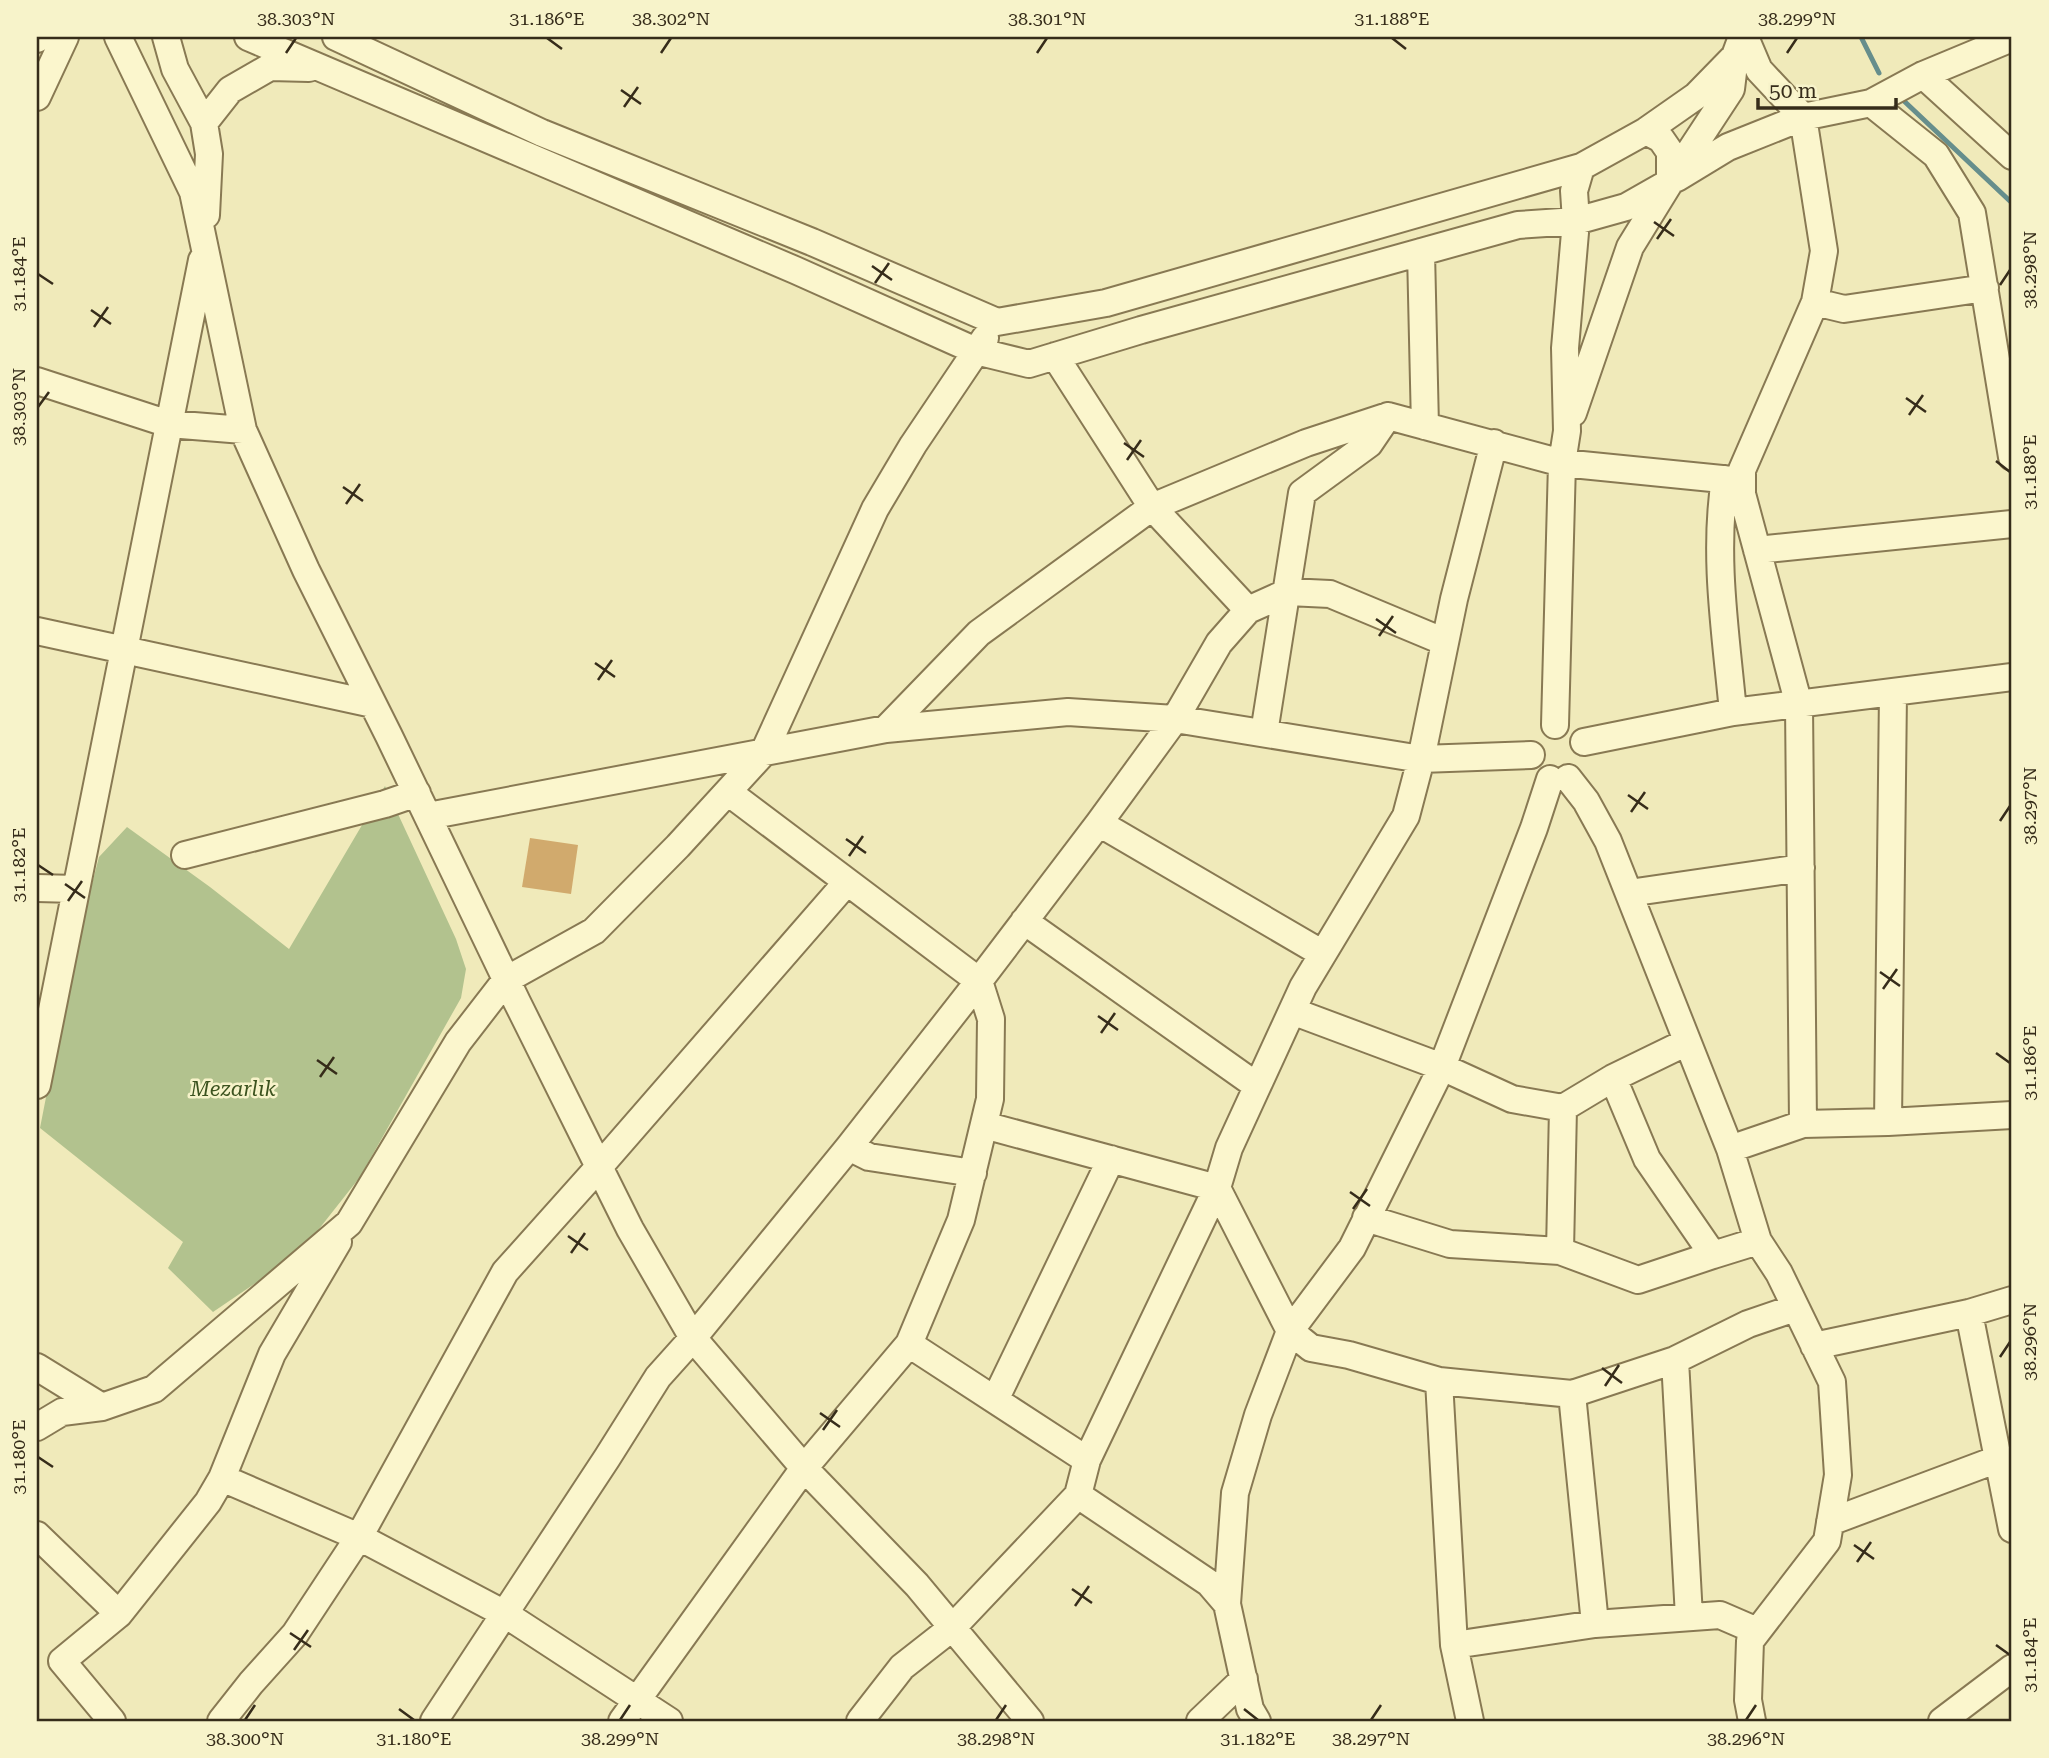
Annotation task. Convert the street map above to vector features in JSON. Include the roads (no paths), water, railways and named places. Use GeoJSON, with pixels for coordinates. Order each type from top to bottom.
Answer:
{"type":"FeatureCollection","features":[{"type":"Feature","properties":{"kind":"street"},"geometry":{"type":"LineString","coordinates":[[37,97],[65,37]]}},
{"type":"Feature","properties":{"kind":"street"},"geometry":{"type":"LineString","coordinates":[[118,37],[193,192],[243,430],[306,570],[630,1229],[692,1338],[804,1468],[917,1585],[1030,1721]]}},
{"type":"Feature","properties":{"kind":"street"},"geometry":{"type":"LineString","coordinates":[[37,1085],[205,247],[209,154],[204,123],[175,69],[166,37]]}},
{"type":"Feature","properties":{"kind":"street"},"geometry":{"type":"LineString","coordinates":[[248,37],[782,264],[976,351],[1030,364],[1140,330],[1518,225],[1576,221],[1626,207],[1728,147],[1803,117],[1871,103],[1923,75],[2012,38]]}},
{"type":"Feature","properties":{"kind":"street"},"geometry":{"type":"LineString","coordinates":[[336,37],[542,133],[811,242],[997,322],[1106,303],[1581,167],[1646,131],[1696,96],[1741,43]]}},
{"type":"Feature","properties":{"kind":"street"},"geometry":{"type":"LineString","coordinates":[[1733,712],[1720,582],[1721,509],[1734,480],[1742,470],[1815,302],[1824,251],[1803,117],[1759,70],[1741,43]]}},
{"type":"Feature","properties":{"kind":"street"},"geometry":{"type":"LineString","coordinates":[[1555,725],[1562,463],[1567,431],[1630,247],[1731,89],[1741,43]]}},
{"type":"Feature","properties":{"kind":"street"},"geometry":{"type":"LineString","coordinates":[[204,123],[230,90],[270,67],[323,69]]}},
{"type":"Feature","properties":{"kind":"street"},"geometry":{"type":"LineString","coordinates":[[1923,75],[2012,156]]}},
{"type":"Feature","properties":{"kind":"street"},"geometry":{"type":"LineString","coordinates":[[1871,103],[1936,155],[1972,213],[2012,457]]}},
{"type":"Feature","properties":{"kind":"street"},"geometry":{"type":"LineString","coordinates":[[1646,131],[1661,139],[1670,152],[1670,182]]}},
{"type":"Feature","properties":{"kind":"street"},"geometry":{"type":"LineString","coordinates":[[1567,431],[1565,348],[1576,221],[1574,191],[1581,167]]}},
{"type":"Feature","properties":{"kind":"street"},"geometry":{"type":"LineString","coordinates":[[1421,252],[1425,426]]}},
{"type":"Feature","properties":{"kind":"street"},"geometry":{"type":"LineString","coordinates":[[1815,302],[1844,309],[1985,288]]}},
{"type":"Feature","properties":{"kind":"street"},"geometry":{"type":"LineString","coordinates":[[112,1721],[62,1661],[119,1614],[192,1522],[222,1478],[272,1354],[458,1042],[506,980],[594,930],[678,846],[764,752],[875,509],[913,445],[997,322]]}},
{"type":"Feature","properties":{"kind":"street"},"geometry":{"type":"LineString","coordinates":[[1055,356],[1152,507],[1248,610]]}},
{"type":"Feature","properties":{"kind":"street"},"geometry":{"type":"LineString","coordinates":[[37,381],[169,424],[243,430]]}},
{"type":"Feature","properties":{"kind":"street"},"geometry":{"type":"LineString","coordinates":[[886,729],[979,633],[1152,507],[1306,443],[1388,416],[1562,463],[1734,480]]}},
{"type":"Feature","properties":{"kind":"street"},"geometry":{"type":"LineString","coordinates":[[1264,733],[1302,493],[1369,444],[1388,416]]}},
{"type":"Feature","properties":{"kind":"street"},"geometry":{"type":"LineString","coordinates":[[860,1721],[902,1667],[953,1627],[1078,1495],[1087,1460],[1217,1188],[1228,1149],[1292,1011],[1406,816],[1494,443]]}},
{"type":"Feature","properties":{"kind":"street"},"geometry":{"type":"LineString","coordinates":[[1734,480],[1742,494],[1799,705],[1803,1124]]}},
{"type":"Feature","properties":{"kind":"street"},"geometry":{"type":"LineString","coordinates":[[1757,550],[2012,524]]}},
{"type":"Feature","properties":{"kind":"street"},"geometry":{"type":"LineString","coordinates":[[434,1721],[658,1377],[849,1147],[979,981],[1175,719],[1219,643],[1248,610],[1288,592],[1330,594],[1445,642]]}},
{"type":"Feature","properties":{"kind":"street"},"geometry":{"type":"LineString","coordinates":[[37,631],[373,704]]}},
{"type":"Feature","properties":{"kind":"street"},"geometry":{"type":"LineString","coordinates":[[1584,742],[1733,712],[2012,677]]}},
{"type":"Feature","properties":{"kind":"street"},"geometry":{"type":"LineString","coordinates":[[1888,1122],[1893,693]]}},
{"type":"Feature","properties":{"kind":"street"},"geometry":{"type":"LineString","coordinates":[[185,855],[385,804],[422,804],[764,752],[886,729],[1068,712],[1175,719],[1421,759],[1531,755]]}},
{"type":"Feature","properties":{"kind":"street"},"geometry":{"type":"LineString","coordinates":[[1258,1721],[1250,1709],[1227,1604],[1236,1493],[1258,1415],[1290,1331],[1352,1248],[1442,1067],[1534,828],[1559,779],[1576,774],[1585,759],[1584,742],[1572,729],[1555,725],[1540,732],[1535,739],[1531,755],[1537,770],[1559,779],[1586,801],[1608,841],[1730,1149],[1758,1241],[1779,1273],[1832,1382],[1838,1475],[1826,1541],[1750,1641],[1754,1714]]}},
{"type":"Feature","properties":{"kind":"street"},"geometry":{"type":"LineString","coordinates":[[628,1711],[804,1468],[909,1344],[961,1220],[990,1099],[991,1019],[979,981],[728,792]]}},
{"type":"Feature","properties":{"kind":"street"},"geometry":{"type":"LineString","coordinates":[[1099,823],[1323,954]]}},
{"type":"Feature","properties":{"kind":"street"},"geometry":{"type":"LineString","coordinates":[[1629,893],[1801,868]]}},
{"type":"Feature","properties":{"kind":"street"},"geometry":{"type":"LineString","coordinates":[[222,1721],[251,1683],[295,1634],[359,1537],[505,1272],[847,882]]}},
{"type":"Feature","properties":{"kind":"street"},"geometry":{"type":"LineString","coordinates":[[37,888],[76,889]]}},
{"type":"Feature","properties":{"kind":"street"},"geometry":{"type":"LineString","coordinates":[[1024,921],[1257,1086]]}},
{"type":"Feature","properties":{"kind":"street"},"geometry":{"type":"LineString","coordinates":[[1292,1011],[1442,1067],[1513,1099],[1563,1108],[1613,1078],[1687,1042]]}},
{"type":"Feature","properties":{"kind":"street"},"geometry":{"type":"LineString","coordinates":[[1613,1078],[1647,1159],[1713,1255]]}},
{"type":"Feature","properties":{"kind":"street"},"geometry":{"type":"LineString","coordinates":[[1560,1251],[1563,1108]]}},
{"type":"Feature","properties":{"kind":"street"},"geometry":{"type":"LineString","coordinates":[[1730,1149],[1803,1124],[2012,1115]]}},
{"type":"Feature","properties":{"kind":"street"},"geometry":{"type":"LineString","coordinates":[[984,1125],[1217,1188],[1290,1331],[1311,1348],[1349,1355],[1439,1381],[1572,1394],[1675,1360],[1748,1324],[1795,1308]]}},
{"type":"Feature","properties":{"kind":"street"},"geometry":{"type":"LineString","coordinates":[[849,1147],[869,1157],[973,1173]]}},
{"type":"Feature","properties":{"kind":"street"},"geometry":{"type":"LineString","coordinates":[[995,1400],[1111,1159]]}},
{"type":"Feature","properties":{"kind":"street"},"geometry":{"type":"LineString","coordinates":[[1366,1218],[1450,1244],[1560,1251],[1638,1280],[1758,1241]]}},
{"type":"Feature","properties":{"kind":"street"},"geometry":{"type":"LineString","coordinates":[[37,1427],[62,1412],[102,1407],[154,1389],[349,1223]]}},
{"type":"Feature","properties":{"kind":"street"},"geometry":{"type":"LineString","coordinates":[[1814,1346],[1969,1313],[2012,1300]]}},
{"type":"Feature","properties":{"kind":"street"},"geometry":{"type":"LineString","coordinates":[[1969,1313],[2012,1529]]}},
{"type":"Feature","properties":{"kind":"street"},"geometry":{"type":"LineString","coordinates":[[909,1344],[1087,1460]]}},
{"type":"Feature","properties":{"kind":"street"},"geometry":{"type":"LineString","coordinates":[[1675,1360],[1689,1617]]}},
{"type":"Feature","properties":{"kind":"street"},"geometry":{"type":"LineString","coordinates":[[37,1367],[102,1407]]}},
{"type":"Feature","properties":{"kind":"street"},"geometry":{"type":"LineString","coordinates":[[1439,1381],[1454,1645],[1470,1721]]}},
{"type":"Feature","properties":{"kind":"street"},"geometry":{"type":"LineString","coordinates":[[1572,1394],[1595,1624]]}},
{"type":"Feature","properties":{"kind":"street"},"geometry":{"type":"LineString","coordinates":[[1830,1521],[1998,1459]]}},
{"type":"Feature","properties":{"kind":"street"},"geometry":{"type":"LineString","coordinates":[[222,1478],[359,1537],[505,1614],[628,1711],[669,1721]]}},
{"type":"Feature","properties":{"kind":"street"},"geometry":{"type":"LineString","coordinates":[[1078,1495],[1209,1583],[1227,1604]]}},
{"type":"Feature","properties":{"kind":"street"},"geometry":{"type":"LineString","coordinates":[[37,1535],[119,1614]]}},
{"type":"Feature","properties":{"kind":"street"},"geometry":{"type":"LineString","coordinates":[[1454,1645],[1595,1624],[1720,1615],[1757,1631]]}},
{"type":"Feature","properties":{"kind":"street"},"geometry":{"type":"LineString","coordinates":[[1942,1721],[2012,1668]]}},
{"type":"Feature","properties":{"kind":"street"},"geometry":{"type":"LineString","coordinates":[[1200,1721],[1244,1679]]}},
{"type":"Feature","properties":{"kind":"waterway"},"geometry":{"type":"LineString","coordinates":[[1861,37],[1879,73]]}},
{"type":"Feature","properties":{"kind":"waterway"},"geometry":{"type":"LineString","coordinates":[[1904,101],[2012,203]]}},
{"type":"Feature","properties":{"kind":"park label","name":"Mezarlık"},"geometry":{"type":"Point","coordinates":[233,1089]}}]}
